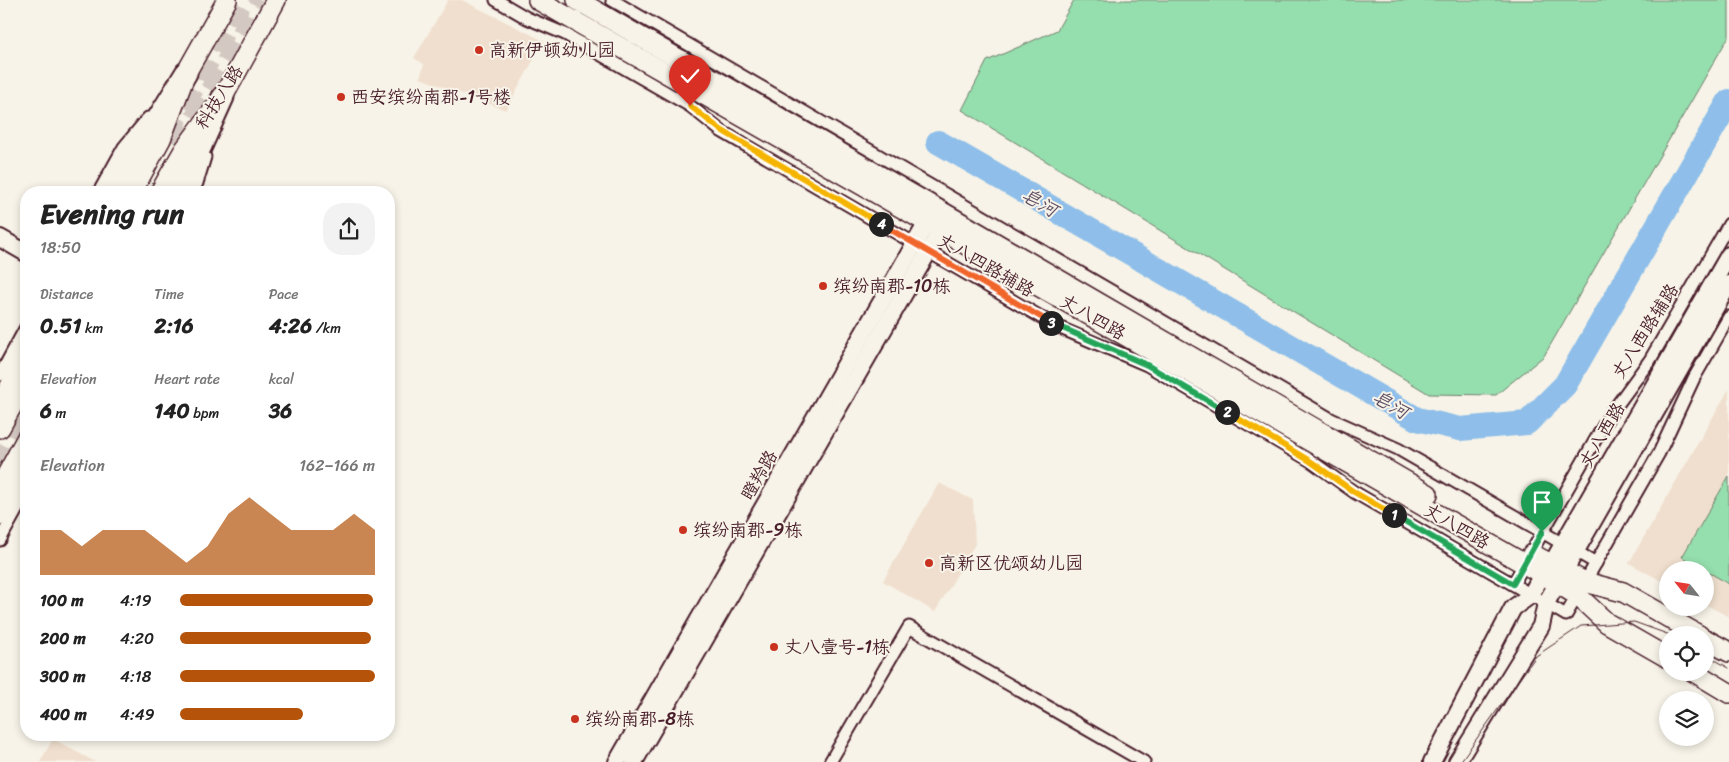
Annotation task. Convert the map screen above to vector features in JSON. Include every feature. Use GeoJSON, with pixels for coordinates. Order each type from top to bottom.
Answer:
{"type":"FeatureCollection","features":[{"type":"Feature","properties":{"kind":"highway"},"geometry":{"type":"LineString","coordinates":[[119,186],[186,73]]}},
{"type":"Feature","properties":{"kind":"highway"},"geometry":{"type":"LineString","coordinates":[[180,186],[196,157],[223,97]]}},
{"type":"Feature","properties":{"kind":"highway"},"geometry":{"type":"LineString","coordinates":[[0,406],[20,369]]}},
{"type":"Feature","properties":{"kind":"highway"},"geometry":{"type":"LineString","coordinates":[[0,514],[20,477]]}},
{"type":"Feature","properties":{"kind":"main road","name":"科技八路"},"geometry":{"type":"LineString","coordinates":[[135,186],[161,139],[186,73],[227,0]]}},
{"type":"Feature","properties":{"kind":"main road","name":"科技八路"},"geometry":{"type":"LineString","coordinates":[[163,186],[184,150],[223,97],[276,0]]}},
{"type":"Feature","properties":{"kind":"main road","name":"丈八四路"},"geometry":{"type":"LineString","coordinates":[[538,0],[938,219]]}},
{"type":"Feature","properties":{"kind":"main road","name":"丈八四路"},"geometry":{"type":"LineString","coordinates":[[576,0],[938,219],[1581,589],[1607,624],[1659,653]]}},
{"type":"Feature","properties":{"kind":"main road"},"geometry":{"type":"LineString","coordinates":[[0,428],[20,392]]}},
{"type":"Feature","properties":{"kind":"main road"},"geometry":{"type":"LineString","coordinates":[[0,487],[20,450]]}},
{"type":"Feature","properties":{"kind":"main road","name":"丈八四路"},"geometry":{"type":"LineString","coordinates":[[1581,589],[1622,592],[1683,626]]}},
{"type":"Feature","properties":{"kind":"main road"},"geometry":{"type":"LineString","coordinates":[[1714,644],[1729,652]]}},
{"type":"Feature","properties":{"kind":"main road"},"geometry":{"type":"LineString","coordinates":[[1710,681],[1729,692]]}},
{"type":"Feature","properties":{"kind":"street","name":"丈八四路辅路"},"geometry":{"type":"LineString","coordinates":[[496,0],[527,18],[565,34],[682,101],[721,130],[1058,327],[1147,365],[1310,461],[1354,492],[1566,615],[1581,589]]}},
{"type":"Feature","properties":{"kind":"street"},"geometry":{"type":"LineString","coordinates":[[612,0],[1331,419],[1398,449],[1596,563]]}},
{"type":"Feature","properties":{"kind":"street"},"geometry":{"type":"LineString","coordinates":[[102,186],[124,146],[186,73]]}},
{"type":"Feature","properties":{"kind":"street"},"geometry":{"type":"LineString","coordinates":[[195,186],[223,97]]}},
{"type":"Feature","properties":{"kind":"street","name":"瞪羚路"},"geometry":{"type":"LineString","coordinates":[[634,762],[938,219]]}},
{"type":"Feature","properties":{"kind":"street","name":"丈八西路辅路"},"geometry":{"type":"LineString","coordinates":[[1513,584],[1609,416],[1650,360],[1729,224]]}},
{"type":"Feature","properties":{"kind":"street"},"geometry":{"type":"LineString","coordinates":[[0,238],[20,250]]}},
{"type":"Feature","properties":{"kind":"street","name":"瞪羚路"},"geometry":{"type":"LineString","coordinates":[[617,762],[922,248]]}},
{"type":"Feature","properties":{"kind":"street","name":"丈八西路"},"geometry":{"type":"LineString","coordinates":[[1457,762],[1541,626],[1554,573],[1729,255]]}},
{"type":"Feature","properties":{"kind":"street","name":"丈八西路"},"geometry":{"type":"LineString","coordinates":[[1569,547],[1729,284]]}},
{"type":"Feature","properties":{"kind":"street"},"geometry":{"type":"LineString","coordinates":[[1581,589],[1659,453],[1694,378],[1729,317]]}},
{"type":"Feature","properties":{"kind":"street"},"geometry":{"type":"LineString","coordinates":[[0,375],[20,337]]}},
{"type":"Feature","properties":{"kind":"street"},"geometry":{"type":"LineString","coordinates":[[0,540],[20,504]]}},
{"type":"Feature","properties":{"kind":"street","name":"丈八西路"},"geometry":{"type":"LineString","coordinates":[[1432,762],[1513,608],[1531,595],[1554,573]]}},
{"type":"Feature","properties":{"kind":"street"},"geometry":{"type":"LineString","coordinates":[[830,762],[909,627],[1144,762]]}},
{"type":"Feature","properties":{"kind":"shaded area","name":"高新伊顿幼儿园"},"geometry":{"type":"Polygon","coordinates":[[[448,0],[462,0],[544,41],[506,110],[420,78],[424,64],[414,58],[448,0]]]}},
{"type":"Feature","properties":{"kind":"shaded area"},"geometry":{"type":"Polygon","coordinates":[[[1729,389],[1729,617],[1714,609],[1714,561],[1659,561],[1659,580],[1629,563],[1729,389]]]}},
{"type":"Feature","properties":{"kind":"shaded area","name":"高新区优颂幼儿园"},"geometry":{"type":"Polygon","coordinates":[[[939,483],[973,500],[975,544],[935,612],[883,581],[939,483]]]}},
{"type":"Feature","properties":{"kind":"shaded area"},"geometry":{"type":"Polygon","coordinates":[[[52,741],[57,741],[95,762],[40,762],[52,741]]]}},
{"type":"Feature","properties":{"kind":"green space"},"geometry":{"type":"Polygon","coordinates":[[[1074,0],[1729,0],[1729,36],[1544,356],[1496,395],[1429,394],[962,110],[987,61],[1057,30],[1074,0]]]}},
{"type":"Feature","properties":{"kind":"green space"},"geometry":{"type":"Polygon","coordinates":[[[1729,476],[1729,584],[1714,575],[1714,561],[1689,561],[1682,557],[1729,476]]]}},
{"type":"Feature","properties":{"kind":"waterway","name":"皂河"},"geometry":{"type":"LineString","coordinates":[[938,142],[1417,419],[1460,429],[1527,423],[1565,385],[1729,101]]}},
{"type":"Feature","properties":{"kind":"tunnel"},"geometry":{"type":"LineString","coordinates":[[168,135],[243,0]]}},
{"type":"Feature","properties":{"kind":"tunnel"},"geometry":{"type":"LineString","coordinates":[[179,146],[261,0]]}},
{"type":"Feature","properties":{"kind":"tunnel"},"geometry":{"type":"LineString","coordinates":[[0,467],[20,430]]}},
{"type":"Feature","properties":{"kind":"tram line"},"geometry":{"type":"LineString","coordinates":[[1460,762],[1536,656],[1581,626],[1634,622],[1659,631]]}},
{"type":"Feature","properties":{"kind":"tram line"},"geometry":{"type":"LineString","coordinates":[[1714,659],[1729,668]]}},
{"type":"Feature","properties":{"kind":"place","name":"高新伊顿幼儿园"},"geometry":{"type":"Point","coordinates":[479,50]}},
{"type":"Feature","properties":{"kind":"place","name":"西安缤纷南郡-1号楼"},"geometry":{"type":"Point","coordinates":[341,97]}},
{"type":"Feature","properties":{"kind":"place","name":"缤纷南郡-10栋"},"geometry":{"type":"Point","coordinates":[823,286]}},
{"type":"Feature","properties":{"kind":"place","name":"缤纷南郡-9栋"},"geometry":{"type":"Point","coordinates":[683,530]}},
{"type":"Feature","properties":{"kind":"place","name":"高新区优颂幼儿园"},"geometry":{"type":"Point","coordinates":[929,563]}},
{"type":"Feature","properties":{"kind":"place","name":"丈八壹号-1栋"},"geometry":{"type":"Point","coordinates":[774,647]}},
{"type":"Feature","properties":{"kind":"place","name":"缤纷南郡-8栋"},"geometry":{"type":"Point","coordinates":[575,719]}},
{"type":"Feature","properties":{"kind":"route"},"geometry":{"type":"LineString","coordinates":[[690,106],[721,130],[915,244],[1058,327],[1147,365],[1310,461],[1354,492],[1513,584],[1542,532]]}}]}
